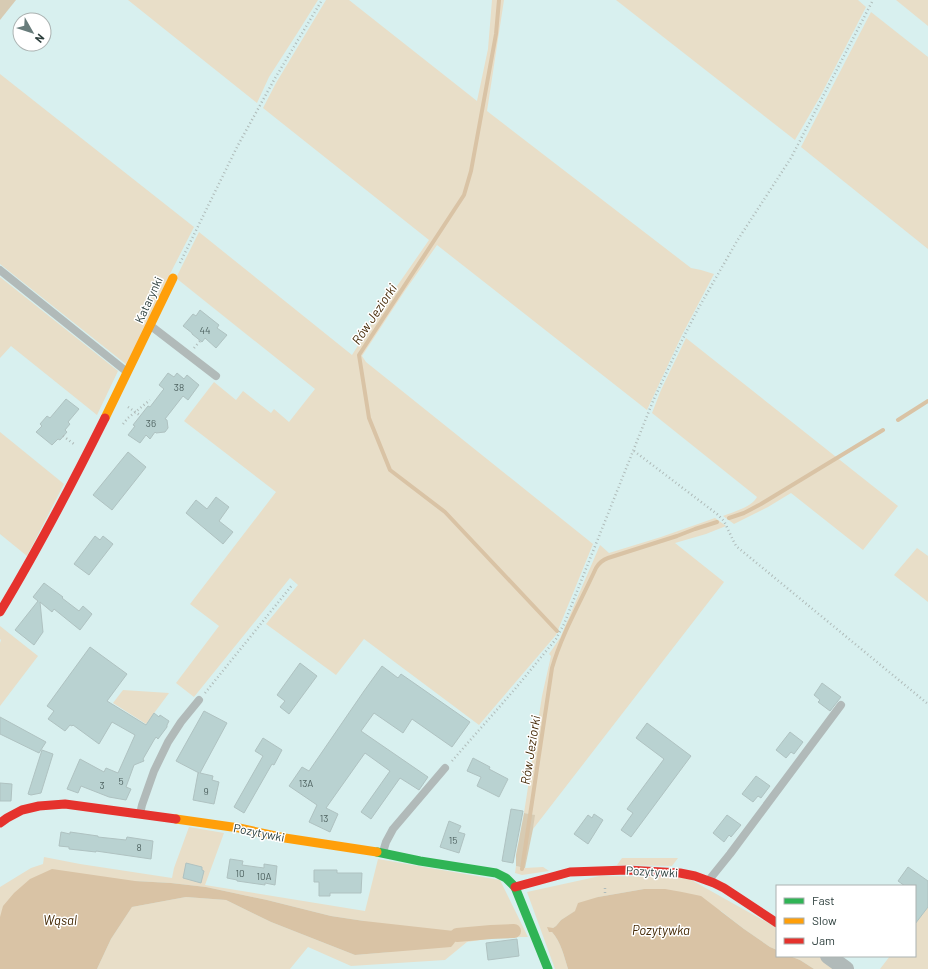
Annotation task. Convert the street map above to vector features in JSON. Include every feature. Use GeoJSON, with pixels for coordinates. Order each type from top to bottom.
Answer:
{"type":"FeatureCollection","features":[{"type":"Feature","properties":{"kind":"street","name":"Katarynki"},"geometry":{"type":"LineString","coordinates":[[0,612],[7,595],[27,566],[71,484],[151,326],[173,278]]}},
{"type":"Feature","properties":{"kind":"street","name":"Pozytywki"},"geometry":{"type":"LineString","coordinates":[[0,824],[20,811],[41,806],[65,804],[239,828],[285,838],[382,853],[420,861],[496,872],[510,880],[515,887],[548,969]]}},
{"type":"Feature","properties":{"kind":"street","name":"Pozytywki"},"geometry":{"type":"LineString","coordinates":[[515,887],[570,872],[627,870],[680,873],[695,876],[724,888],[776,922]]}},
{"type":"Feature","properties":{"kind":"street"},"geometry":{"type":"LineString","coordinates":[[829,957],[846,969]]}},
{"type":"Feature","properties":{"kind":"lane"},"geometry":{"type":"LineString","coordinates":[[0,270],[128,372]]}},
{"type":"Feature","properties":{"kind":"lane"},"geometry":{"type":"LineString","coordinates":[[151,326],[216,376]]}},
{"type":"Feature","properties":{"kind":"lane"},"geometry":{"type":"LineString","coordinates":[[140,814],[154,771],[168,742],[198,700]]}},
{"type":"Feature","properties":{"kind":"lane"},"geometry":{"type":"LineString","coordinates":[[709,881],[841,705]]}},
{"type":"Feature","properties":{"kind":"lane"},"geometry":{"type":"LineString","coordinates":[[382,853],[393,829],[445,768]]}},
{"type":"Feature","properties":{"kind":"path","name":"Katarynki"},"geometry":{"type":"LineString","coordinates":[[173,278],[237,147],[274,80],[322,0]]}},
{"type":"Feature","properties":{"kind":"path"},"geometry":{"type":"LineString","coordinates":[[445,768],[515,689],[556,639],[564,624],[656,395],[677,350],[698,309],[737,241],[791,158],[873,0]]}},
{"type":"Feature","properties":{"kind":"path"},"geometry":{"type":"LineString","coordinates":[[123,424],[150,400]]}},
{"type":"Feature","properties":{"kind":"path"},"geometry":{"type":"LineString","coordinates":[[124,404],[141,416]]}},
{"type":"Feature","properties":{"kind":"path"},"geometry":{"type":"LineString","coordinates":[[63,436],[79,448]]}},
{"type":"Feature","properties":{"kind":"path"},"geometry":{"type":"LineString","coordinates":[[634,451],[716,514],[724,521],[736,546],[928,704]]}},
{"type":"Feature","properties":{"kind":"path"},"geometry":{"type":"LineString","coordinates":[[198,700],[292,584]]}},
{"type":"Feature","properties":{"kind":"shaded area"},"geometry":{"type":"Polygon","coordinates":[[[0,0],[16,0],[0,20],[0,0]]]}},
{"type":"Feature","properties":{"kind":"shaded area"},"geometry":{"type":"Polygon","coordinates":[[[128,0],[318,0],[269,77],[257,103],[128,0]]]}},
{"type":"Feature","properties":{"kind":"shaded area"},"geometry":{"type":"Polygon","coordinates":[[[326,0],[349,0],[477,101],[488,49],[492,0],[504,0],[487,111],[691,268],[714,274],[682,335],[647,410],[437,245],[362,356],[366,362],[593,544],[556,635],[479,725],[364,639],[336,675],[266,624],[298,585],[290,578],[194,697],[176,683],[219,626],[190,604],[276,492],[184,421],[214,382],[236,400],[243,391],[271,413],[274,409],[289,422],[315,389],[176,278],[199,232],[352,355],[379,312],[429,240],[263,108],[276,83],[326,0]]]}},
{"type":"Feature","properties":{"kind":"shaded area"},"geometry":{"type":"Polygon","coordinates":[[[616,0],[858,0],[866,7],[821,95],[795,140],[616,0]]]}},
{"type":"Feature","properties":{"kind":"shaded area"},"geometry":{"type":"Polygon","coordinates":[[[896,0],[928,0],[928,26],[896,0]]]}},
{"type":"Feature","properties":{"kind":"shaded area"},"geometry":{"type":"Polygon","coordinates":[[[871,12],[928,57],[928,249],[801,147],[871,12]]]}},
{"type":"Feature","properties":{"kind":"shaded area"},"geometry":{"type":"Polygon","coordinates":[[[0,74],[194,227],[127,365],[0,264],[0,74]]]}},
{"type":"Feature","properties":{"kind":"shaded area"},"geometry":{"type":"Polygon","coordinates":[[[0,277],[118,371],[97,415],[11,346],[0,358],[0,277]]]}},
{"type":"Feature","properties":{"kind":"shaded area"},"geometry":{"type":"Polygon","coordinates":[[[686,338],[898,506],[863,550],[791,493],[768,507],[734,524],[723,516],[751,504],[757,497],[652,413],[661,390],[686,338]]]}},
{"type":"Feature","properties":{"kind":"shaded area"},"geometry":{"type":"Polygon","coordinates":[[[0,432],[64,484],[27,556],[0,534],[0,432]]]}},
{"type":"Feature","properties":{"kind":"shaded area"},"geometry":{"type":"Polygon","coordinates":[[[715,518],[726,526],[706,534],[675,543],[724,582],[533,829],[534,815],[524,813],[542,696],[551,656],[549,654],[560,638],[600,545],[609,553],[715,518]]]}},
{"type":"Feature","properties":{"kind":"shaded area"},"geometry":{"type":"Polygon","coordinates":[[[917,548],[928,556],[928,602],[894,575],[917,548]]]}},
{"type":"Feature","properties":{"kind":"shaded area"},"geometry":{"type":"Polygon","coordinates":[[[0,626],[38,656],[0,706],[1,640],[0,626]]]}},
{"type":"Feature","properties":{"kind":"shaded area"},"geometry":{"type":"Polygon","coordinates":[[[123,690],[169,693],[146,724],[113,703],[123,690]]]}},
{"type":"Feature","properties":{"kind":"shaded area"},"geometry":{"type":"Polygon","coordinates":[[[524,813],[535,815],[525,868],[516,866],[516,855],[524,813]]]}},
{"type":"Feature","properties":{"kind":"shaded area"},"geometry":{"type":"Polygon","coordinates":[[[189,827],[224,833],[205,885],[365,911],[378,859],[500,880],[528,937],[500,937],[467,942],[445,960],[351,966],[308,947],[290,969],[97,969],[111,939],[132,907],[186,897],[226,900],[271,922],[355,955],[390,952],[364,921],[331,916],[206,887],[171,883],[135,881],[0,917],[0,887],[31,868],[43,864],[44,857],[172,878],[174,868],[189,827]]]}},
{"type":"Feature","properties":{"kind":"shaded area"},"geometry":{"type":"Polygon","coordinates":[[[622,858],[678,858],[672,866],[617,865],[622,858]]]}},
{"type":"Feature","properties":{"kind":"shaded area"},"geometry":{"type":"Polygon","coordinates":[[[516,866],[525,868],[543,867],[549,871],[522,875],[515,873],[516,866]]]}},
{"type":"Feature","properties":{"kind":"shaded area"},"geometry":{"type":"Polygon","coordinates":[[[600,876],[686,877],[776,927],[776,950],[744,929],[721,911],[644,889],[598,897],[561,920],[553,928],[552,932],[564,954],[568,969],[555,969],[527,892],[600,876]]]}},
{"type":"Feature","properties":{"kind":"shaded area"},"geometry":{"type":"Polygon","coordinates":[[[928,907],[928,969],[880,969],[889,957],[916,957],[916,923],[928,907]]]}},
{"type":"Feature","properties":{"kind":"shaded area"},"geometry":{"type":"Polygon","coordinates":[[[792,957],[821,957],[839,969],[814,969],[792,957]]]}},
{"type":"Feature","properties":{"kind":"water","name":"Wąsal"},"geometry":{"type":"Polygon","coordinates":[[[52,869],[135,881],[206,887],[331,916],[454,931],[457,937],[451,947],[355,955],[271,922],[226,900],[186,897],[132,907],[111,939],[97,969],[0,969],[0,917],[3,906],[14,893],[30,879],[52,869]]]}},
{"type":"Feature","properties":{"kind":"water","name":"Pozytywka"},"geometry":{"type":"Polygon","coordinates":[[[644,889],[665,889],[701,896],[744,929],[776,950],[776,957],[792,957],[814,969],[568,969],[558,940],[552,932],[549,932],[547,927],[553,928],[556,926],[561,920],[575,911],[578,903],[598,897],[644,889]]]}},
{"type":"Feature","properties":{"kind":"building"},"geometry":{"type":"Polygon","coordinates":[[[200,310],[219,325],[217,328],[227,335],[216,348],[205,338],[202,342],[183,326],[193,314],[196,316],[200,310]]]}},
{"type":"Feature","properties":{"kind":"building"},"geometry":{"type":"Polygon","coordinates":[[[168,373],[174,377],[177,373],[184,379],[187,375],[199,385],[188,400],[183,396],[165,419],[167,420],[168,428],[165,432],[155,432],[150,439],[146,435],[140,443],[128,435],[135,426],[133,425],[164,389],[159,385],[168,373]]]}},
{"type":"Feature","properties":{"kind":"building"},"geometry":{"type":"Polygon","coordinates":[[[66,399],[79,409],[68,422],[70,424],[65,430],[67,432],[60,440],[58,439],[52,445],[36,432],[42,426],[40,424],[47,416],[50,418],[66,399]]]}},
{"type":"Feature","properties":{"kind":"building"},"geometry":{"type":"Polygon","coordinates":[[[128,452],[146,467],[112,510],[93,495],[128,452]]]}},
{"type":"Feature","properties":{"kind":"building"},"geometry":{"type":"Polygon","coordinates":[[[216,497],[229,507],[219,521],[233,532],[223,544],[186,513],[196,500],[207,509],[216,497]]]}},
{"type":"Feature","properties":{"kind":"building"},"geometry":{"type":"Polygon","coordinates":[[[95,536],[100,540],[103,536],[113,544],[89,575],[74,564],[95,536]]]}},
{"type":"Feature","properties":{"kind":"building"},"geometry":{"type":"Polygon","coordinates":[[[44,583],[79,611],[83,606],[92,614],[80,630],[54,609],[52,612],[40,602],[43,632],[34,645],[15,630],[38,601],[33,597],[44,583]]]}},
{"type":"Feature","properties":{"kind":"building"},"geometry":{"type":"Polygon","coordinates":[[[90,647],[127,674],[107,701],[146,725],[154,713],[169,721],[167,727],[158,739],[156,737],[154,740],[143,759],[144,761],[134,765],[126,787],[131,789],[126,800],[109,797],[81,786],[78,793],[67,789],[80,759],[104,772],[106,768],[118,773],[135,735],[112,722],[99,744],[73,725],[70,725],[65,731],[48,719],[54,711],[47,706],[90,647]]]}},
{"type":"Feature","properties":{"kind":"building"},"geometry":{"type":"Polygon","coordinates":[[[300,663],[317,676],[289,714],[280,707],[285,701],[277,695],[300,663]]]}},
{"type":"Feature","properties":{"kind":"building"},"geometry":{"type":"Polygon","coordinates":[[[382,666],[398,678],[401,674],[470,722],[452,747],[412,719],[403,733],[374,713],[361,731],[428,777],[419,790],[400,778],[371,819],[361,812],[390,771],[365,753],[326,808],[338,814],[330,832],[309,822],[317,805],[289,786],[302,767],[309,771],[382,666]]]}},
{"type":"Feature","properties":{"kind":"building"},"geometry":{"type":"Polygon","coordinates":[[[822,683],[841,697],[830,711],[818,702],[820,700],[814,695],[822,683]]]}},
{"type":"Feature","properties":{"kind":"building"},"geometry":{"type":"Polygon","coordinates":[[[204,711],[227,723],[200,773],[213,776],[212,780],[219,782],[214,804],[193,800],[199,773],[176,761],[204,711]]]}},
{"type":"Feature","properties":{"kind":"building"},"geometry":{"type":"Polygon","coordinates":[[[0,717],[46,742],[39,753],[0,734],[0,717]]]}},
{"type":"Feature","properties":{"kind":"building"},"geometry":{"type":"Polygon","coordinates":[[[647,723],[691,756],[631,837],[621,830],[633,813],[627,809],[664,759],[636,738],[647,723]]]}},
{"type":"Feature","properties":{"kind":"building"},"geometry":{"type":"Polygon","coordinates":[[[790,732],[803,742],[794,754],[791,752],[786,758],[776,750],[790,732]]]}},
{"type":"Feature","properties":{"kind":"building"},"geometry":{"type":"Polygon","coordinates":[[[263,738],[282,750],[274,765],[272,764],[244,813],[234,807],[263,756],[255,751],[263,738]]]}},
{"type":"Feature","properties":{"kind":"building"},"geometry":{"type":"Polygon","coordinates":[[[42,750],[53,754],[41,793],[31,795],[28,794],[42,750]]]}},
{"type":"Feature","properties":{"kind":"building"},"geometry":{"type":"Polygon","coordinates":[[[473,758],[490,767],[489,769],[508,779],[499,797],[477,786],[481,777],[467,771],[473,758]]]}},
{"type":"Feature","properties":{"kind":"building"},"geometry":{"type":"Polygon","coordinates":[[[756,776],[770,786],[761,798],[758,796],[753,802],[742,794],[756,776]]]}},
{"type":"Feature","properties":{"kind":"building"},"geometry":{"type":"Polygon","coordinates":[[[0,783],[12,784],[11,801],[0,801],[0,783]]]}},
{"type":"Feature","properties":{"kind":"building"},"geometry":{"type":"Polygon","coordinates":[[[511,809],[523,811],[513,863],[502,861],[511,809]]]}},
{"type":"Feature","properties":{"kind":"building"},"geometry":{"type":"Polygon","coordinates":[[[594,814],[603,820],[588,844],[574,834],[588,815],[592,818],[594,814]]]}},
{"type":"Feature","properties":{"kind":"building"},"geometry":{"type":"Polygon","coordinates":[[[727,815],[741,825],[731,837],[729,835],[724,842],[713,833],[727,815]]]}},
{"type":"Feature","properties":{"kind":"building"},"geometry":{"type":"Polygon","coordinates":[[[449,821],[461,826],[458,832],[465,834],[459,853],[440,847],[449,821]]]}},
{"type":"Feature","properties":{"kind":"building"},"geometry":{"type":"Polygon","coordinates":[[[61,832],[126,840],[127,837],[153,841],[151,859],[96,851],[69,849],[69,847],[59,846],[61,832]]]}},
{"type":"Feature","properties":{"kind":"building"},"geometry":{"type":"Polygon","coordinates":[[[230,859],[243,861],[242,865],[264,868],[264,864],[277,866],[275,885],[237,881],[227,878],[230,859]]]}},
{"type":"Feature","properties":{"kind":"building"},"geometry":{"type":"Polygon","coordinates":[[[186,863],[202,867],[202,870],[204,871],[201,883],[183,878],[186,863]]]}},
{"type":"Feature","properties":{"kind":"building"},"geometry":{"type":"Polygon","coordinates":[[[908,867],[928,881],[928,907],[916,923],[916,885],[904,885],[898,881],[908,867]]]}},
{"type":"Feature","properties":{"kind":"building"},"geometry":{"type":"Polygon","coordinates":[[[314,870],[337,870],[337,873],[362,873],[361,893],[330,893],[330,896],[319,896],[319,882],[314,882],[314,870]]]}},
{"type":"Feature","properties":{"kind":"building"},"geometry":{"type":"Polygon","coordinates":[[[517,939],[519,956],[488,960],[486,943],[517,939]]]}},
{"type":"Feature","properties":{"kind":"waterway","name":"Rów Jeziorki"},"geometry":{"type":"LineString","coordinates":[[499,0],[496,34],[471,171],[464,195],[359,355],[369,418],[390,470],[445,512],[557,631]]}},
{"type":"Feature","properties":{"kind":"waterway"},"geometry":{"type":"LineString","coordinates":[[898,420],[928,401]]}},
{"type":"Feature","properties":{"kind":"waterway"},"geometry":{"type":"LineString","coordinates":[[729,518],[744,513],[761,504],[883,430]]}},
{"type":"Feature","properties":{"kind":"waterway","name":"Rów Jeziorki"},"geometry":{"type":"LineString","coordinates":[[522,869],[552,668],[566,630],[596,568],[606,559],[717,522]]}},
{"type":"Feature","properties":{"kind":"waterway"},"geometry":{"type":"LineString","coordinates":[[457,935],[514,931]]}},
{"type":"Feature","properties":{"kind":"traffic: fast"},"geometry":{"type":"LineString","coordinates":[[377,852],[420,861],[496,873],[506,878],[515,887],[548,969]]}},
{"type":"Feature","properties":{"kind":"traffic: slow"},"geometry":{"type":"LineString","coordinates":[[105,418],[173,278]]}},
{"type":"Feature","properties":{"kind":"traffic: slow"},"geometry":{"type":"LineString","coordinates":[[176,819],[239,828],[285,838],[377,852]]}},
{"type":"Feature","properties":{"kind":"traffic: jam"},"geometry":{"type":"LineString","coordinates":[[0,612],[54,516],[105,418]]}},
{"type":"Feature","properties":{"kind":"traffic: jam"},"geometry":{"type":"LineString","coordinates":[[0,823],[22,810],[39,806],[65,804],[176,819]]}},
{"type":"Feature","properties":{"kind":"traffic: jam"},"geometry":{"type":"LineString","coordinates":[[515,887],[570,872],[627,870],[680,873],[695,876],[724,888],[776,922]]}}]}
